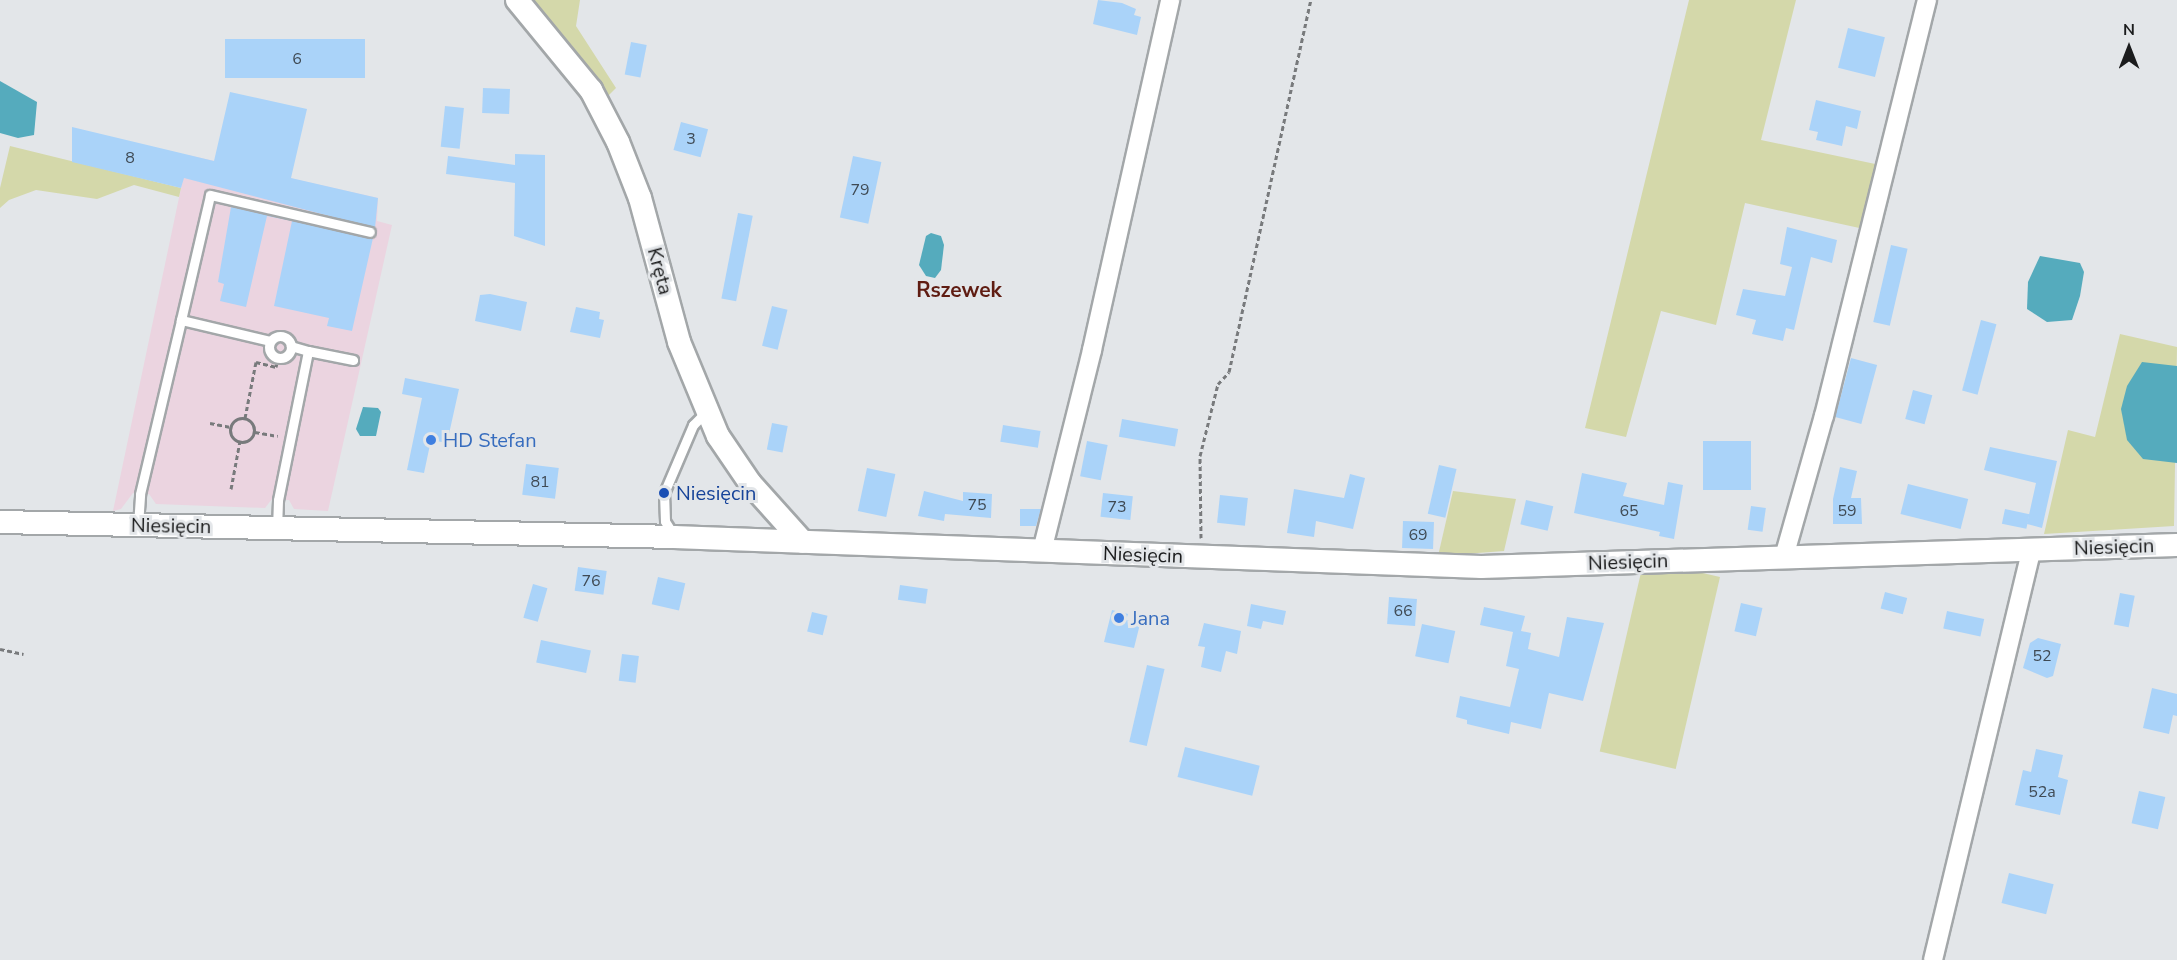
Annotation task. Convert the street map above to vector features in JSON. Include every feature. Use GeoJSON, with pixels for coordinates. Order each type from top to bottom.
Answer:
{"type":"FeatureCollection","features":[{"type":"Feature","properties":{"kind":"street","name":"Kręta"},"geometry":{"type":"LineString","coordinates":[[517,0],[563,52],[591,90],[618,142],[640,198],[679,342],[706,412],[737,467],[803,542]]}},
{"type":"Feature","properties":{"kind":"street"},"geometry":{"type":"LineString","coordinates":[[1042,551],[1092,351],[1170,0]]}},
{"type":"Feature","properties":{"kind":"street"},"geometry":{"type":"LineString","coordinates":[[1784,557],[1824,416],[1927,0]]}},
{"type":"Feature","properties":{"kind":"street","name":"Niesięcin"},"geometry":{"type":"LineString","coordinates":[[0,522],[674,537],[1481,567],[2177,545]]}},
{"type":"Feature","properties":{"kind":"street"},"geometry":{"type":"LineString","coordinates":[[1934,960],[2032,549]]}},
{"type":"Feature","properties":{"kind":"lane"},"geometry":{"type":"LineString","coordinates":[[138,525],[140,494],[210,195],[370,232]]}},
{"type":"Feature","properties":{"kind":"lane"},"geometry":{"type":"LineString","coordinates":[[181,320],[270,341],[282,336],[291,346],[353,360]]}},
{"type":"Feature","properties":{"kind":"lane"},"geometry":{"type":"LineString","coordinates":[[270,341],[270,353],[278,358],[288,355],[291,346]]}},
{"type":"Feature","properties":{"kind":"lane"},"geometry":{"type":"LineString","coordinates":[[277,529],[278,500],[308,351]]}},
{"type":"Feature","properties":{"kind":"lane"},"geometry":{"type":"LineString","coordinates":[[674,537],[665,521],[664,493],[693,425],[706,412]]}},
{"type":"Feature","properties":{"kind":"path"},"geometry":{"type":"LineString","coordinates":[[1201,558],[1200,456],[1218,384],[1228,372],[1311,0]]}},
{"type":"Feature","properties":{"kind":"path"},"geometry":{"type":"LineString","coordinates":[[245,418],[256,362],[276,367],[278,358]]}},
{"type":"Feature","properties":{"kind":"path"},"geometry":{"type":"LineString","coordinates":[[245,418],[252,423],[254,432],[249,440],[240,441],[231,435],[231,427],[237,419],[245,418]]}},
{"type":"Feature","properties":{"kind":"path"},"geometry":{"type":"LineString","coordinates":[[210,423],[231,427]]}},
{"type":"Feature","properties":{"kind":"path"},"geometry":{"type":"LineString","coordinates":[[254,432],[280,437]]}},
{"type":"Feature","properties":{"kind":"path"},"geometry":{"type":"LineString","coordinates":[[231,489],[240,441]]}},
{"type":"Feature","properties":{"kind":"path"},"geometry":{"type":"LineString","coordinates":[[0,649],[23,654]]}},
{"type":"Feature","properties":{"kind":"shaded area"},"geometry":{"type":"Polygon","coordinates":[[[188,155],[378,198],[377,221],[392,225],[328,511],[294,509],[289,500],[272,499],[265,508],[156,504],[149,494],[133,493],[121,509],[113,511],[188,155]]]}},
{"type":"Feature","properties":{"kind":"green space"},"geometry":{"type":"Polygon","coordinates":[[[530,0],[580,0],[576,26],[616,88],[608,96],[572,46],[530,0]]]}},
{"type":"Feature","properties":{"kind":"green space"},"geometry":{"type":"Polygon","coordinates":[[[1689,0],[1796,0],[1761,140],[1880,165],[1864,229],[1745,203],[1716,325],[1661,311],[1626,437],[1585,428],[1689,0]]]}},
{"type":"Feature","properties":{"kind":"green space"},"geometry":{"type":"Polygon","coordinates":[[[10,146],[181,188],[179,197],[134,185],[97,199],[36,190],[9,200],[0,208],[0,188],[10,146]]]}},
{"type":"Feature","properties":{"kind":"green space"},"geometry":{"type":"Polygon","coordinates":[[[2120,334],[2177,347],[2174,526],[2044,534],[2068,430],[2095,437],[2120,334]]]}},
{"type":"Feature","properties":{"kind":"green space"},"geometry":{"type":"Polygon","coordinates":[[[1453,491],[1516,499],[1504,551],[1438,556],[1453,491]]]}},
{"type":"Feature","properties":{"kind":"green space"},"geometry":{"type":"Polygon","coordinates":[[[1644,559],[1720,577],[1676,769],[1600,751],[1644,559]]]}},
{"type":"Feature","properties":{"kind":"water"},"geometry":{"type":"Polygon","coordinates":[[[0,81],[37,102],[34,135],[18,138],[0,133],[0,81]]]}},
{"type":"Feature","properties":{"kind":"water"},"geometry":{"type":"Polygon","coordinates":[[[931,233],[941,236],[944,245],[941,270],[935,278],[926,276],[919,265],[926,236],[931,233]]]}},
{"type":"Feature","properties":{"kind":"water"},"geometry":{"type":"Polygon","coordinates":[[[2040,256],[2080,263],[2084,272],[2080,296],[2072,320],[2047,322],[2027,309],[2028,282],[2040,256]]]}},
{"type":"Feature","properties":{"kind":"water"},"geometry":{"type":"Polygon","coordinates":[[[2142,362],[2177,366],[2177,463],[2143,459],[2127,440],[2121,409],[2127,386],[2142,362]]]}},
{"type":"Feature","properties":{"kind":"water"},"geometry":{"type":"Polygon","coordinates":[[[363,407],[378,408],[381,412],[376,436],[360,436],[356,429],[363,407]]]}},
{"type":"Feature","properties":{"kind":"building"},"geometry":{"type":"Polygon","coordinates":[[[1098,0],[1122,3],[1136,9],[1134,15],[1141,17],[1137,35],[1093,24],[1098,0]]]}},
{"type":"Feature","properties":{"kind":"building"},"geometry":{"type":"Polygon","coordinates":[[[1848,28],[1885,37],[1875,77],[1838,68],[1848,28]]]}},
{"type":"Feature","properties":{"kind":"building"},"geometry":{"type":"Polygon","coordinates":[[[225,39],[365,39],[365,78],[225,78],[225,39]]]}},
{"type":"Feature","properties":{"kind":"building"},"geometry":{"type":"Polygon","coordinates":[[[631,42],[647,45],[640,77],[625,74],[631,42]]]}},
{"type":"Feature","properties":{"kind":"building"},"geometry":{"type":"Polygon","coordinates":[[[483,88],[510,89],[509,114],[482,113],[483,88]]]}},
{"type":"Feature","properties":{"kind":"building"},"geometry":{"type":"Polygon","coordinates":[[[230,92],[307,109],[291,178],[378,198],[375,228],[184,178],[181,188],[72,162],[72,127],[214,161],[230,92]]]}},
{"type":"Feature","properties":{"kind":"building"},"geometry":{"type":"Polygon","coordinates":[[[1816,100],[1861,111],[1857,129],[1846,126],[1842,146],[1816,140],[1818,132],[1809,130],[1816,100]]]}},
{"type":"Feature","properties":{"kind":"building"},"geometry":{"type":"Polygon","coordinates":[[[445,106],[464,108],[460,149],[441,147],[445,106]]]}},
{"type":"Feature","properties":{"kind":"building"},"geometry":{"type":"Polygon","coordinates":[[[681,122],[708,129],[701,157],[673,150],[681,122]]]}},
{"type":"Feature","properties":{"kind":"building"},"geometry":{"type":"Polygon","coordinates":[[[515,154],[545,155],[545,246],[514,236],[515,183],[446,174],[448,156],[515,165],[515,154]]]}},
{"type":"Feature","properties":{"kind":"building"},"geometry":{"type":"Polygon","coordinates":[[[853,156],[881,162],[868,224],[840,218],[853,156]]]}},
{"type":"Feature","properties":{"kind":"building"},"geometry":{"type":"Polygon","coordinates":[[[231,207],[373,238],[352,331],[327,326],[329,318],[274,306],[292,221],[267,216],[246,307],[220,301],[224,284],[218,282],[231,207]]]}},
{"type":"Feature","properties":{"kind":"building"},"geometry":{"type":"Polygon","coordinates":[[[738,213],[753,216],[736,301],[721,298],[738,213]]]}},
{"type":"Feature","properties":{"kind":"building"},"geometry":{"type":"Polygon","coordinates":[[[1787,227],[1837,240],[1832,263],[1811,257],[1794,330],[1786,328],[1783,341],[1752,334],[1756,320],[1736,315],[1743,289],[1785,296],[1792,267],[1780,264],[1787,227]]]}},
{"type":"Feature","properties":{"kind":"building"},"geometry":{"type":"Polygon","coordinates":[[[1891,245],[1908,249],[1890,326],[1873,322],[1891,245]]]}},
{"type":"Feature","properties":{"kind":"building"},"geometry":{"type":"Polygon","coordinates":[[[490,294],[527,302],[521,331],[475,321],[480,295],[490,294]]]}},
{"type":"Feature","properties":{"kind":"building"},"geometry":{"type":"Polygon","coordinates":[[[772,306],[788,310],[778,350],[762,346],[772,306]]]}},
{"type":"Feature","properties":{"kind":"building"},"geometry":{"type":"Polygon","coordinates":[[[576,307],[600,312],[599,319],[604,320],[600,338],[570,332],[576,307]]]}},
{"type":"Feature","properties":{"kind":"building"},"geometry":{"type":"Polygon","coordinates":[[[1981,320],[1996,324],[1978,395],[1962,391],[1981,320]]]}},
{"type":"Feature","properties":{"kind":"building"},"geometry":{"type":"Polygon","coordinates":[[[1851,358],[1877,365],[1861,424],[1835,417],[1851,358]]]}},
{"type":"Feature","properties":{"kind":"building"},"geometry":{"type":"Polygon","coordinates":[[[405,378],[459,389],[447,443],[431,440],[424,473],[407,470],[422,398],[402,394],[405,378]]]}},
{"type":"Feature","properties":{"kind":"building"},"geometry":{"type":"Polygon","coordinates":[[[1913,390],[1932,395],[1925,424],[1905,419],[1913,390]]]}},
{"type":"Feature","properties":{"kind":"building"},"geometry":{"type":"Polygon","coordinates":[[[1122,419],[1178,429],[1175,447],[1119,437],[1122,419]]]}},
{"type":"Feature","properties":{"kind":"building"},"geometry":{"type":"Polygon","coordinates":[[[772,423],[788,426],[783,453],[767,450],[772,423]]]}},
{"type":"Feature","properties":{"kind":"building"},"geometry":{"type":"Polygon","coordinates":[[[1003,425],[1041,431],[1038,448],[1000,442],[1003,425]]]}},
{"type":"Feature","properties":{"kind":"building"},"geometry":{"type":"Polygon","coordinates":[[[1087,441],[1108,445],[1101,480],[1080,476],[1087,441]]]}},
{"type":"Feature","properties":{"kind":"building"},"geometry":{"type":"Polygon","coordinates":[[[1703,441],[1751,441],[1751,490],[1703,490],[1703,441]]]}},
{"type":"Feature","properties":{"kind":"building"},"geometry":{"type":"Polygon","coordinates":[[[1990,447],[2057,461],[2042,528],[2027,524],[2036,483],[1984,470],[1990,447]]]}},
{"type":"Feature","properties":{"kind":"building"},"geometry":{"type":"Polygon","coordinates":[[[526,464],[559,468],[555,499],[522,495],[526,464]]]}},
{"type":"Feature","properties":{"kind":"building"},"geometry":{"type":"Polygon","coordinates":[[[1439,465],[1457,469],[1445,518],[1428,514],[1439,465]]]}},
{"type":"Feature","properties":{"kind":"building"},"geometry":{"type":"Polygon","coordinates":[[[1840,467],[1857,471],[1851,498],[1861,498],[1862,524],[1833,524],[1833,499],[1840,467]]]}},
{"type":"Feature","properties":{"kind":"building"},"geometry":{"type":"Polygon","coordinates":[[[867,468],[895,474],[886,517],[858,511],[867,468]]]}},
{"type":"Feature","properties":{"kind":"building"},"geometry":{"type":"Polygon","coordinates":[[[1582,473],[1627,483],[1623,496],[1664,505],[1668,482],[1683,485],[1674,539],[1659,536],[1660,532],[1574,513],[1582,473]]]}},
{"type":"Feature","properties":{"kind":"building"},"geometry":{"type":"Polygon","coordinates":[[[1350,474],[1365,478],[1353,529],[1316,521],[1314,537],[1287,533],[1294,489],[1344,498],[1350,474]]]}},
{"type":"Feature","properties":{"kind":"building"},"geometry":{"type":"Polygon","coordinates":[[[1908,484],[1968,499],[1961,529],[1901,514],[1908,484]]]}},
{"type":"Feature","properties":{"kind":"building"},"geometry":{"type":"Polygon","coordinates":[[[924,491],[963,501],[963,492],[992,494],[991,518],[945,514],[944,521],[918,516],[924,491]]]}},
{"type":"Feature","properties":{"kind":"building"},"geometry":{"type":"Polygon","coordinates":[[[1103,493],[1133,496],[1130,520],[1100,517],[1103,493]]]}},
{"type":"Feature","properties":{"kind":"building"},"geometry":{"type":"Polygon","coordinates":[[[1220,495],[1248,498],[1245,526],[1217,523],[1220,495]]]}},
{"type":"Feature","properties":{"kind":"building"},"geometry":{"type":"Polygon","coordinates":[[[1526,500],[1553,506],[1548,531],[1520,524],[1526,500]]]}},
{"type":"Feature","properties":{"kind":"building"},"geometry":{"type":"Polygon","coordinates":[[[1751,506],[1766,508],[1763,532],[1748,530],[1751,506]]]}},
{"type":"Feature","properties":{"kind":"building"},"geometry":{"type":"Polygon","coordinates":[[[1020,509],[1041,509],[1036,526],[1020,526],[1020,509]]]}},
{"type":"Feature","properties":{"kind":"building"},"geometry":{"type":"Polygon","coordinates":[[[2005,509],[2029,514],[2026,529],[2002,524],[2005,509]]]}},
{"type":"Feature","properties":{"kind":"building"},"geometry":{"type":"Polygon","coordinates":[[[1403,521],[1434,522],[1433,549],[1402,548],[1403,521]]]}},
{"type":"Feature","properties":{"kind":"building"},"geometry":{"type":"Polygon","coordinates":[[[578,567],[607,571],[603,595],[575,591],[578,567]]]}},
{"type":"Feature","properties":{"kind":"building"},"geometry":{"type":"Polygon","coordinates":[[[658,577],[685,583],[679,611],[652,604],[658,577]]]}},
{"type":"Feature","properties":{"kind":"building"},"geometry":{"type":"Polygon","coordinates":[[[533,584],[547,588],[538,622],[523,618],[533,584]]]}},
{"type":"Feature","properties":{"kind":"building"},"geometry":{"type":"Polygon","coordinates":[[[900,585],[928,589],[926,604],[898,600],[900,585]]]}},
{"type":"Feature","properties":{"kind":"building"},"geometry":{"type":"Polygon","coordinates":[[[1885,592],[1907,598],[1903,614],[1881,608],[1885,592]]]}},
{"type":"Feature","properties":{"kind":"building"},"geometry":{"type":"Polygon","coordinates":[[[2120,593],[2135,596],[2129,627],[2114,624],[2120,593]]]}},
{"type":"Feature","properties":{"kind":"building"},"geometry":{"type":"Polygon","coordinates":[[[1389,597],[1417,599],[1415,626],[1387,624],[1389,597]]]}},
{"type":"Feature","properties":{"kind":"building"},"geometry":{"type":"Polygon","coordinates":[[[1741,603],[1762,608],[1756,636],[1734,631],[1741,603]]]}},
{"type":"Feature","properties":{"kind":"building"},"geometry":{"type":"Polygon","coordinates":[[[1251,604],[1286,611],[1283,625],[1263,621],[1261,629],[1247,626],[1251,604]]]}},
{"type":"Feature","properties":{"kind":"building"},"geometry":{"type":"Polygon","coordinates":[[[1484,607],[1525,616],[1521,631],[1531,633],[1528,649],[1559,657],[1567,617],[1604,623],[1583,701],[1549,693],[1541,729],[1511,722],[1509,734],[1467,724],[1467,720],[1456,717],[1460,696],[1510,707],[1519,669],[1506,666],[1513,632],[1480,625],[1484,607]]]}},
{"type":"Feature","properties":{"kind":"building"},"geometry":{"type":"Polygon","coordinates":[[[1112,610],[1128,614],[1126,620],[1140,624],[1134,648],[1104,642],[1112,610]]]}},
{"type":"Feature","properties":{"kind":"building"},"geometry":{"type":"Polygon","coordinates":[[[1947,611],[1984,619],[1980,637],[1943,629],[1947,611]]]}},
{"type":"Feature","properties":{"kind":"building"},"geometry":{"type":"Polygon","coordinates":[[[812,612],[828,616],[823,635],[807,631],[812,612]]]}},
{"type":"Feature","properties":{"kind":"building"},"geometry":{"type":"Polygon","coordinates":[[[1204,623],[1241,631],[1237,654],[1226,651],[1221,672],[1201,667],[1205,647],[1198,646],[1204,623]]]}},
{"type":"Feature","properties":{"kind":"building"},"geometry":{"type":"Polygon","coordinates":[[[1422,624],[1455,631],[1448,663],[1415,656],[1422,624]]]}},
{"type":"Feature","properties":{"kind":"building"},"geometry":{"type":"Polygon","coordinates":[[[2038,638],[2061,644],[2053,676],[2047,678],[2023,668],[2030,643],[2038,638]]]}},
{"type":"Feature","properties":{"kind":"building"},"geometry":{"type":"Polygon","coordinates":[[[541,640],[591,651],[586,673],[536,662],[541,640]]]}},
{"type":"Feature","properties":{"kind":"building"},"geometry":{"type":"Polygon","coordinates":[[[622,654],[639,656],[636,683],[619,681],[622,654]]]}},
{"type":"Feature","properties":{"kind":"building"},"geometry":{"type":"Polygon","coordinates":[[[1147,665],[1165,669],[1147,746],[1129,742],[1147,665]]]}},
{"type":"Feature","properties":{"kind":"building"},"geometry":{"type":"Polygon","coordinates":[[[2152,688],[2177,694],[2177,716],[2173,715],[2169,734],[2143,728],[2152,688]]]}},
{"type":"Feature","properties":{"kind":"building"},"geometry":{"type":"Polygon","coordinates":[[[1185,747],[1260,766],[1252,796],[1178,777],[1185,747]]]}},
{"type":"Feature","properties":{"kind":"building"},"geometry":{"type":"Polygon","coordinates":[[[2036,749],[2063,755],[2058,777],[2068,780],[2060,815],[2015,805],[2023,770],[2031,772],[2036,749]]]}},
{"type":"Feature","properties":{"kind":"building"},"geometry":{"type":"Polygon","coordinates":[[[2139,791],[2165,797],[2158,829],[2132,823],[2139,791]]]}},
{"type":"Feature","properties":{"kind":"building"},"geometry":{"type":"Polygon","coordinates":[[[2009,873],[2054,884],[2046,914],[2002,903],[2009,873]]]}},
{"type":"Feature","properties":{"kind":"place","name":"HD Stefan"},"geometry":{"type":"Point","coordinates":[431,440]}},
{"type":"Feature","properties":{"kind":"place","name":"Niesięcin"},"geometry":{"type":"Point","coordinates":[664,493]}},
{"type":"Feature","properties":{"kind":"place","name":"Jana"},"geometry":{"type":"Point","coordinates":[1119,618]}},
{"type":"Feature","properties":{"kind":"district","name":"Rszewek"},"geometry":{"type":"Point","coordinates":[959,290]}}]}
